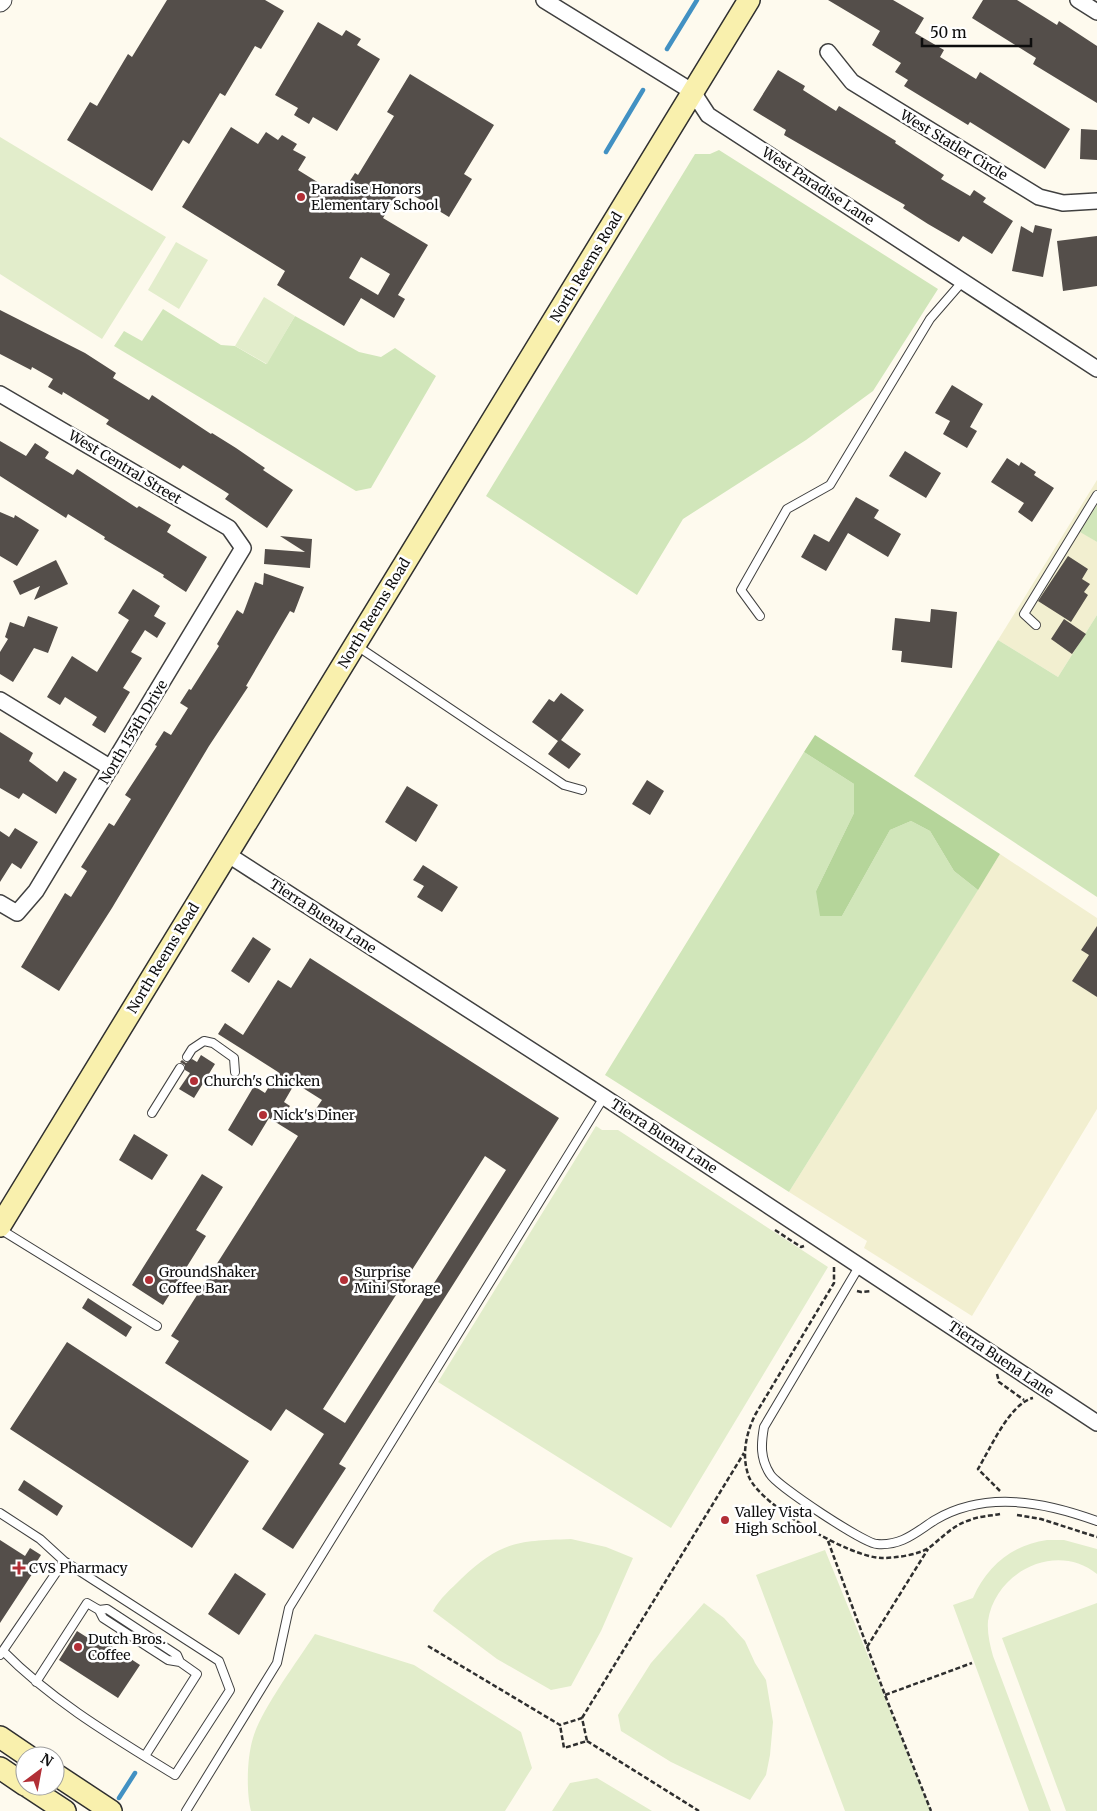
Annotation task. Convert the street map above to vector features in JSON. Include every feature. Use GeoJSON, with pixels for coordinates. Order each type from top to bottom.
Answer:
{"type":"FeatureCollection","features":[{"type":"Feature","properties":{"kind":"main road","name":"North Reems Road"},"geometry":{"type":"LineString","coordinates":[[0,1227],[749,0]]}},
{"type":"Feature","properties":{"kind":"main road"},"geometry":{"type":"LineString","coordinates":[[0,1738],[15,1748]]}},
{"type":"Feature","properties":{"kind":"main road"},"geometry":{"type":"LineString","coordinates":[[0,1768],[15,1778]]}},
{"type":"Feature","properties":{"kind":"main road"},"geometry":{"type":"LineString","coordinates":[[65,1781],[111,1811]]}},
{"type":"Feature","properties":{"kind":"main road"},"geometry":{"type":"LineString","coordinates":[[42,1796],[64,1811]]}},
{"type":"Feature","properties":{"kind":"street","name":"West Paradise Lane"},"geometry":{"type":"LineString","coordinates":[[544,0],[693,92],[708,115],[964,280],[1097,369]]}},
{"type":"Feature","properties":{"kind":"street"},"geometry":{"type":"LineString","coordinates":[[1078,0],[1097,12]]}},
{"type":"Feature","properties":{"kind":"street","name":"West Statler Circle"},"geometry":{"type":"LineString","coordinates":[[828,52],[852,82],[1039,197],[1063,203],[1097,201]]}},
{"type":"Feature","properties":{"kind":"street","name":"West Central Street"},"geometry":{"type":"LineString","coordinates":[[0,394],[229,528],[243,548]]}},
{"type":"Feature","properties":{"kind":"street","name":"North 155th Drive"},"geometry":{"type":"LineString","coordinates":[[0,903],[16,913],[36,891],[112,768],[243,548]]}},
{"type":"Feature","properties":{"kind":"street"},"geometry":{"type":"LineString","coordinates":[[0,700],[112,768]]}},
{"type":"Feature","properties":{"kind":"street","name":"Tierra Buena Lane"},"geometry":{"type":"LineString","coordinates":[[227,854],[604,1097],[1097,1423]]}},
{"type":"Feature","properties":{"kind":"lane"},"geometry":{"type":"LineString","coordinates":[[760,616],[742,590],[787,509],[830,485],[930,319],[964,280]]}},
{"type":"Feature","properties":{"kind":"lane"},"geometry":{"type":"LineString","coordinates":[[1036,625],[1024,614],[1097,495]]}},
{"type":"Feature","properties":{"kind":"lane"},"geometry":{"type":"LineString","coordinates":[[355,645],[564,785],[582,790]]}},
{"type":"Feature","properties":{"kind":"lane"},"geometry":{"type":"LineString","coordinates":[[187,1057],[192,1049],[204,1041],[213,1044],[234,1058],[235,1072]]}},
{"type":"Feature","properties":{"kind":"lane"},"geometry":{"type":"LineString","coordinates":[[152,1113],[180,1068]]}},
{"type":"Feature","properties":{"kind":"lane"},"geometry":{"type":"LineString","coordinates":[[186,1811],[277,1663],[290,1608],[604,1097]]}},
{"type":"Feature","properties":{"kind":"lane"},"geometry":{"type":"LineString","coordinates":[[0,1227],[156,1326]]}},
{"type":"Feature","properties":{"kind":"lane"},"geometry":{"type":"LineString","coordinates":[[860,1265],[764,1427],[762,1457],[770,1476],[792,1495],[875,1545],[897,1544],[955,1510],[1002,1501],[1051,1506],[1097,1521]]}},
{"type":"Feature","properties":{"kind":"lane"},"geometry":{"type":"LineString","coordinates":[[0,1513],[40,1539],[64,1561],[219,1661],[230,1690],[175,1775],[36,1682],[2,1653],[64,1561]]}},
{"type":"Feature","properties":{"kind":"lane"},"geometry":{"type":"LineString","coordinates":[[36,1682],[87,1604],[99,1610],[107,1609],[177,1655],[180,1662],[197,1674],[144,1756]]}},
{"type":"Feature","properties":{"kind":"path"},"geometry":{"type":"LineString","coordinates":[[770,1226],[801,1247],[808,1246]]}},
{"type":"Feature","properties":{"kind":"path"},"geometry":{"type":"LineString","coordinates":[[828,1261],[834,1267],[834,1283],[755,1415],[747,1433],[745,1452],[749,1478],[768,1501],[828,1541],[880,1558],[903,1556],[928,1549]]}},
{"type":"Feature","properties":{"kind":"path"},"geometry":{"type":"LineString","coordinates":[[867,1647],[928,1549],[947,1531],[970,1520],[1003,1513],[1000,1489],[978,1469],[1010,1415],[1024,1400],[1039,1397]]}},
{"type":"Feature","properties":{"kind":"path"},"geometry":{"type":"LineString","coordinates":[[428,1646],[560,1725],[582,1718],[745,1452]]}},
{"type":"Feature","properties":{"kind":"path"},"geometry":{"type":"LineString","coordinates":[[1010,1514],[1041,1519],[1097,1537]]}},
{"type":"Feature","properties":{"kind":"path"},"geometry":{"type":"LineString","coordinates":[[828,1541],[885,1695],[931,1811]]}},
{"type":"Feature","properties":{"kind":"path"},"geometry":{"type":"LineString","coordinates":[[885,1695],[972,1663]]}},
{"type":"Feature","properties":{"kind":"path"},"geometry":{"type":"LineString","coordinates":[[582,1718],[586,1741],[699,1811]]}},
{"type":"Feature","properties":{"kind":"path"},"geometry":{"type":"LineString","coordinates":[[560,1725],[564,1748],[586,1741]]}},
{"type":"Feature","properties":{"kind":"shaded area"},"geometry":{"type":"Polygon","coordinates":[[[1097,480],[1097,505],[1081,532],[1097,542],[1097,615],[1058,677],[998,640],[1097,480]]]}},
{"type":"Feature","properties":{"kind":"shaded area"},"geometry":{"type":"Polygon","coordinates":[[[1000,854],[1097,918],[1097,1109],[972,1316],[864,1248],[867,1241],[789,1192],[1000,854]]]}},
{"type":"Feature","properties":{"kind":"green space"},"geometry":{"type":"Polygon","coordinates":[[[0,137],[166,237],[102,339],[0,274],[0,137]]]}},
{"type":"Feature","properties":{"kind":"green space"},"geometry":{"type":"Polygon","coordinates":[[[719,150],[938,289],[873,391],[806,440],[683,519],[637,595],[486,496],[695,154],[710,154],[719,150]]]}},
{"type":"Feature","properties":{"kind":"green space"},"geometry":{"type":"Polygon","coordinates":[[[176,242],[208,260],[179,309],[148,290],[176,242]]]}},
{"type":"Feature","properties":{"kind":"green space"},"geometry":{"type":"Polygon","coordinates":[[[264,297],[295,316],[267,364],[235,346],[264,297]]]}},
{"type":"Feature","properties":{"kind":"green space"},"geometry":{"type":"Polygon","coordinates":[[[163,309],[221,345],[235,346],[266,364],[295,316],[359,352],[381,357],[395,348],[436,376],[371,488],[356,491],[114,346],[124,331],[142,341],[163,309]]]}},
{"type":"Feature","properties":{"kind":"green space"},"geometry":{"type":"Polygon","coordinates":[[[1097,505],[1097,542],[1080,532],[1097,505]]]}},
{"type":"Feature","properties":{"kind":"green space"},"geometry":{"type":"Polygon","coordinates":[[[1097,615],[1097,897],[914,776],[998,640],[1058,677],[1097,615]]]}},
{"type":"Feature","properties":{"kind":"green space"},"geometry":{"type":"Polygon","coordinates":[[[815,735],[1000,854],[978,890],[954,871],[930,831],[911,821],[890,830],[842,916],[820,916],[816,891],[854,813],[854,784],[804,752],[815,735]]]}},
{"type":"Feature","properties":{"kind":"green space"},"geometry":{"type":"Polygon","coordinates":[[[804,752],[854,784],[854,813],[816,891],[842,916],[890,830],[911,821],[930,831],[954,871],[978,890],[789,1192],[605,1075],[804,752]]]}},
{"type":"Feature","properties":{"kind":"green space"},"geometry":{"type":"Polygon","coordinates":[[[596,1126],[602,1130],[618,1130],[828,1267],[671,1528],[438,1382],[596,1126]]]}},
{"type":"Feature","properties":{"kind":"green space"},"geometry":{"type":"Polygon","coordinates":[[[571,1539],[606,1547],[633,1558],[601,1631],[571,1686],[551,1690],[497,1659],[433,1611],[442,1598],[475,1566],[500,1550],[523,1543],[571,1539]]]}},
{"type":"Feature","properties":{"kind":"green space"},"geometry":{"type":"Polygon","coordinates":[[[1047,1540],[1064,1540],[1097,1549],[1097,1574],[1081,1565],[1064,1561],[1046,1561],[1030,1567],[1015,1576],[1002,1588],[993,1604],[988,1621],[988,1634],[993,1656],[1051,1811],[1029,1811],[953,1605],[973,1598],[993,1567],[1012,1552],[1047,1540]]]}},
{"type":"Feature","properties":{"kind":"green space"},"geometry":{"type":"Polygon","coordinates":[[[825,1550],[931,1811],[845,1811],[756,1575],[825,1550]]]}},
{"type":"Feature","properties":{"kind":"green space"},"geometry":{"type":"Polygon","coordinates":[[[704,1603],[724,1618],[745,1641],[755,1663],[766,1680],[773,1722],[770,1755],[766,1775],[750,1800],[671,1762],[621,1731],[618,1715],[651,1663],[704,1603]]]}},
{"type":"Feature","properties":{"kind":"green space"},"geometry":{"type":"Polygon","coordinates":[[[1097,1603],[1097,1811],[1066,1811],[1002,1638],[1097,1603]]]}},
{"type":"Feature","properties":{"kind":"green space"},"geometry":{"type":"Polygon","coordinates":[[[315,1634],[414,1665],[521,1732],[532,1768],[505,1811],[251,1811],[248,1794],[248,1774],[249,1755],[253,1738],[272,1699],[315,1634]]]}},
{"type":"Feature","properties":{"kind":"green space"},"geometry":{"type":"Polygon","coordinates":[[[597,1778],[652,1811],[552,1811],[570,1783],[597,1778]]]}},
{"type":"Feature","properties":{"kind":"building"},"geometry":{"type":"Polygon","coordinates":[[[167,0],[265,0],[284,11],[261,49],[255,46],[225,96],[220,93],[189,144],[183,140],[152,191],[67,140],[90,102],[97,106],[128,54],[132,57],[167,0]]]}},
{"type":"Feature","properties":{"kind":"building"},"geometry":{"type":"Polygon","coordinates":[[[828,0],[893,0],[924,18],[915,33],[944,50],[940,57],[976,79],[980,72],[1070,129],[1045,169],[970,122],[968,125],[904,86],[908,80],[895,72],[901,63],[872,45],[880,31],[828,0]]]}},
{"type":"Feature","properties":{"kind":"building"},"geometry":{"type":"Polygon","coordinates":[[[983,0],[1017,0],[1057,25],[1059,21],[1097,46],[1097,103],[1033,64],[1036,58],[972,18],[983,0]]]}},
{"type":"Feature","properties":{"kind":"building"},"geometry":{"type":"Polygon","coordinates":[[[318,22],[342,36],[346,30],[361,39],[357,45],[380,59],[337,131],[313,117],[309,124],[294,115],[298,108],[275,95],[318,22]]]}},
{"type":"Feature","properties":{"kind":"building"},"geometry":{"type":"Polygon","coordinates":[[[778,70],[805,86],[803,90],[836,111],[839,106],[896,141],[895,143],[944,175],[941,179],[970,196],[974,190],[986,198],[983,202],[1013,221],[992,254],[963,236],[959,242],[928,224],[903,208],[905,205],[784,135],[786,130],[753,110],[778,70]]]}},
{"type":"Feature","properties":{"kind":"building"},"geometry":{"type":"Polygon","coordinates":[[[410,74],[494,125],[464,174],[472,179],[449,217],[401,188],[383,218],[428,245],[398,295],[405,299],[394,318],[361,298],[344,326],[277,285],[285,271],[182,207],[231,127],[258,144],[266,132],[278,140],[282,135],[297,144],[293,150],[306,157],[298,170],[340,196],[355,173],[358,175],[394,116],[387,112],[410,74]],[[361,257],[349,278],[378,295],[390,274],[361,257]]]}},
{"type":"Feature","properties":{"kind":"building"},"geometry":{"type":"Polygon","coordinates":[[[1081,129],[1097,130],[1097,160],[1080,159],[1081,129]]]}},
{"type":"Feature","properties":{"kind":"building"},"geometry":{"type":"Polygon","coordinates":[[[1035,225],[1052,229],[1043,277],[1012,271],[1021,226],[1033,233],[1035,225]]]}},
{"type":"Feature","properties":{"kind":"building"},"geometry":{"type":"Polygon","coordinates":[[[1097,236],[1097,286],[1063,291],[1057,241],[1097,236]]]}},
{"type":"Feature","properties":{"kind":"building"},"geometry":{"type":"Polygon","coordinates":[[[0,310],[85,353],[116,373],[113,378],[149,400],[152,395],[211,434],[236,448],[265,468],[263,470],[293,490],[267,528],[225,499],[229,494],[183,465],[180,469],[106,424],[109,420],[63,392],[62,395],[48,387],[53,379],[32,367],[31,370],[0,354],[0,310]]]}},
{"type":"Feature","properties":{"kind":"building"},"geometry":{"type":"Polygon","coordinates":[[[952,385],[983,404],[970,427],[977,431],[967,448],[943,434],[950,421],[935,413],[952,385]]]}},
{"type":"Feature","properties":{"kind":"building"},"geometry":{"type":"Polygon","coordinates":[[[0,441],[26,456],[35,443],[49,452],[45,458],[73,475],[77,469],[137,508],[139,506],[171,525],[167,532],[207,557],[186,592],[163,577],[164,575],[104,539],[105,537],[68,514],[66,518],[0,476],[0,441]]]}},
{"type":"Feature","properties":{"kind":"building"},"geometry":{"type":"Polygon","coordinates":[[[905,451],[941,473],[926,498],[889,476],[905,451]]]}},
{"type":"Feature","properties":{"kind":"building"},"geometry":{"type":"Polygon","coordinates":[[[1007,458],[1019,466],[1021,462],[1036,472],[1034,475],[1054,488],[1032,522],[1018,512],[1024,503],[991,482],[1007,458]]]}},
{"type":"Feature","properties":{"kind":"building"},"geometry":{"type":"Polygon","coordinates":[[[856,497],[879,510],[874,518],[901,534],[888,557],[848,533],[826,571],[801,557],[814,534],[829,542],[856,497]]]}},
{"type":"Feature","properties":{"kind":"building"},"geometry":{"type":"Polygon","coordinates":[[[0,512],[14,518],[15,515],[39,530],[17,566],[0,556],[0,512]]]}},
{"type":"Feature","properties":{"kind":"building"},"geometry":{"type":"Polygon","coordinates":[[[280,536],[312,539],[310,568],[264,564],[265,549],[305,552],[280,536]]]}},
{"type":"Feature","properties":{"kind":"building"},"geometry":{"type":"Polygon","coordinates":[[[1068,556],[1088,569],[1082,579],[1090,584],[1084,592],[1088,595],[1071,622],[1038,601],[1068,556]]]}},
{"type":"Feature","properties":{"kind":"building"},"geometry":{"type":"Polygon","coordinates":[[[56,560],[68,584],[34,600],[40,586],[20,595],[13,581],[56,560]]]}},
{"type":"Feature","properties":{"kind":"building"},"geometry":{"type":"Polygon","coordinates":[[[264,573],[304,587],[294,613],[290,611],[246,686],[248,687],[209,746],[112,908],[59,991],[21,967],[65,893],[71,897],[87,871],[81,867],[109,823],[114,826],[131,799],[125,795],[157,746],[155,745],[164,731],[171,735],[188,708],[180,703],[189,689],[191,690],[219,646],[217,644],[237,610],[243,614],[255,582],[263,585],[264,573]]]}},
{"type":"Feature","properties":{"kind":"building"},"geometry":{"type":"Polygon","coordinates":[[[133,589],[160,606],[154,616],[166,623],[157,638],[145,630],[131,652],[142,658],[123,688],[130,692],[105,733],[92,725],[97,717],[65,697],[60,705],[47,697],[72,656],[97,672],[129,620],[118,613],[133,589]]]}},
{"type":"Feature","properties":{"kind":"building"},"geometry":{"type":"Polygon","coordinates":[[[931,609],[957,612],[952,668],[901,662],[902,651],[892,650],[895,618],[930,622],[931,609]]]}},
{"type":"Feature","properties":{"kind":"building"},"geometry":{"type":"Polygon","coordinates":[[[28,616],[58,627],[48,653],[34,648],[13,682],[0,674],[0,652],[8,639],[5,637],[10,622],[24,627],[28,616]]]}},
{"type":"Feature","properties":{"kind":"building"},"geometry":{"type":"Polygon","coordinates":[[[1064,619],[1086,634],[1072,654],[1051,639],[1064,619]]]}},
{"type":"Feature","properties":{"kind":"building"},"geometry":{"type":"Polygon","coordinates":[[[561,693],[584,710],[561,740],[581,754],[569,769],[548,754],[558,741],[532,722],[549,699],[554,702],[561,693]]]}},
{"type":"Feature","properties":{"kind":"building"},"geometry":{"type":"Polygon","coordinates":[[[0,732],[33,753],[29,761],[57,782],[64,771],[77,779],[56,814],[23,793],[19,799],[0,788],[0,732]]]}},
{"type":"Feature","properties":{"kind":"building"},"geometry":{"type":"Polygon","coordinates":[[[647,780],[664,791],[650,815],[632,804],[647,780]]]}},
{"type":"Feature","properties":{"kind":"building"},"geometry":{"type":"Polygon","coordinates":[[[407,786],[438,805],[416,842],[385,822],[407,786]]]}},
{"type":"Feature","properties":{"kind":"building"},"geometry":{"type":"Polygon","coordinates":[[[15,828],[38,842],[21,869],[12,863],[0,882],[0,831],[9,837],[15,828]]]}},
{"type":"Feature","properties":{"kind":"building"},"geometry":{"type":"Polygon","coordinates":[[[423,865],[458,887],[442,912],[417,897],[424,886],[413,880],[423,865]]]}},
{"type":"Feature","properties":{"kind":"building"},"geometry":{"type":"Polygon","coordinates":[[[1097,926],[1097,997],[1072,981],[1089,955],[1081,950],[1097,926]]]}},
{"type":"Feature","properties":{"kind":"building"},"geometry":{"type":"Polygon","coordinates":[[[253,937],[271,949],[249,983],[231,971],[253,937]]]}},
{"type":"Feature","properties":{"kind":"building"},"geometry":{"type":"Polygon","coordinates":[[[310,958],[559,1118],[339,1464],[346,1468],[293,1549],[262,1529],[324,1434],[286,1409],[271,1431],[165,1363],[179,1341],[171,1336],[298,1136],[269,1118],[252,1146],[228,1130],[254,1086],[265,1093],[278,1072],[218,1034],[225,1023],[243,1035],[278,980],[291,988],[310,958]],[[295,1083],[284,1102],[290,1106],[287,1110],[307,1122],[322,1100],[295,1083]],[[485,1156],[323,1409],[345,1423],[506,1170],[485,1156]]]}},
{"type":"Feature","properties":{"kind":"building","name":"Church's Chicken"},"geometry":{"type":"Polygon","coordinates":[[[201,1055],[215,1064],[194,1098],[179,1089],[190,1073],[185,1070],[185,1065],[180,1062],[182,1060],[186,1063],[192,1059],[197,1062],[201,1055]]]}},
{"type":"Feature","properties":{"kind":"building"},"geometry":{"type":"Polygon","coordinates":[[[134,1134],[168,1155],[152,1180],[119,1160],[134,1134]]]}},
{"type":"Feature","properties":{"kind":"building"},"geometry":{"type":"Polygon","coordinates":[[[202,1174],[223,1187],[196,1230],[206,1236],[163,1305],[132,1285],[202,1174]]]}},
{"type":"Feature","properties":{"kind":"building"},"geometry":{"type":"Polygon","coordinates":[[[88,1298],[132,1327],[126,1337],[82,1308],[88,1298]]]}},
{"type":"Feature","properties":{"kind":"building"},"geometry":{"type":"Polygon","coordinates":[[[67,1342],[249,1461],[192,1548],[10,1429],[67,1342]]]}},
{"type":"Feature","properties":{"kind":"building"},"geometry":{"type":"Polygon","coordinates":[[[24,1480],[63,1506],[57,1516],[18,1490],[24,1480]]]}},
{"type":"Feature","properties":{"kind":"building","name":"CVS Pharmacy"},"geometry":{"type":"Polygon","coordinates":[[[0,1540],[25,1556],[30,1548],[41,1555],[36,1563],[38,1565],[0,1623],[0,1540]]]}},
{"type":"Feature","properties":{"kind":"building"},"geometry":{"type":"Polygon","coordinates":[[[235,1573],[266,1594],[239,1635],[208,1614],[235,1573]]]}},
{"type":"Feature","properties":{"kind":"building"},"geometry":{"type":"Polygon","coordinates":[[[77,1631],[96,1643],[99,1638],[140,1665],[118,1698],[59,1660],[77,1631]]]}},
{"type":"Feature","properties":{"kind":"waterway"},"geometry":{"type":"LineString","coordinates":[[667,49],[697,0]]}},
{"type":"Feature","properties":{"kind":"waterway"},"geometry":{"type":"LineString","coordinates":[[606,152],[643,90]]}},
{"type":"Feature","properties":{"kind":"waterway"},"geometry":{"type":"LineString","coordinates":[[119,1798],[135,1773]]}},
{"type":"Feature","properties":{"kind":"place","name":"Paradise Honors Elementary School"},"geometry":{"type":"Point","coordinates":[301,197]}},
{"type":"Feature","properties":{"kind":"place","name":"Church's Chicken"},"geometry":{"type":"Point","coordinates":[194,1081]}},
{"type":"Feature","properties":{"kind":"place","name":"Nick's Diner"},"geometry":{"type":"Point","coordinates":[263,1115]}},
{"type":"Feature","properties":{"kind":"place","name":"GroundShaker Coffee Bar"},"geometry":{"type":"Point","coordinates":[149,1280]}},
{"type":"Feature","properties":{"kind":"place","name":"Surprise Mini Storage"},"geometry":{"type":"Point","coordinates":[344,1280]}},
{"type":"Feature","properties":{"kind":"place","name":"Valley Vista High School"},"geometry":{"type":"Point","coordinates":[725,1520]}},
{"type":"Feature","properties":{"kind":"place","name":"CVS Pharmacy"},"geometry":{"type":"Point","coordinates":[19,1568]}},
{"type":"Feature","properties":{"kind":"place","name":"Dutch Bros. Coffee"},"geometry":{"type":"Point","coordinates":[78,1647]}}]}
